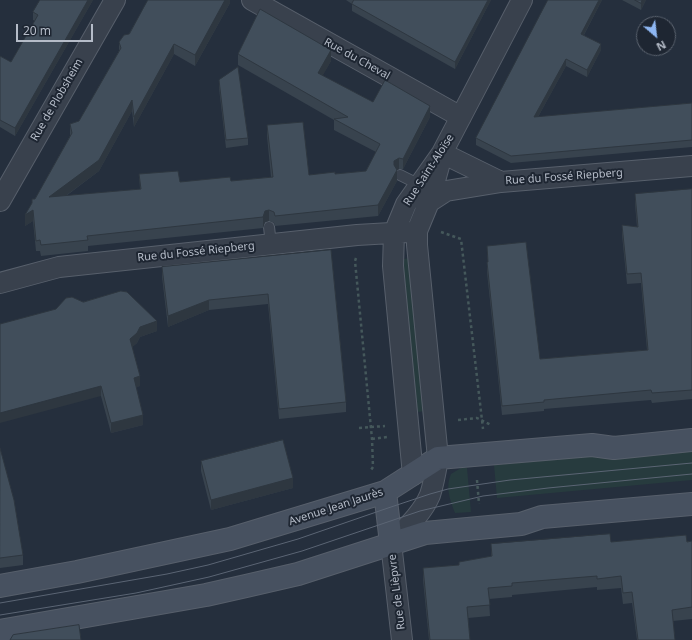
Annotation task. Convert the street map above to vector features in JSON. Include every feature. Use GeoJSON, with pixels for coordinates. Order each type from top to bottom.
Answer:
{"type":"FeatureCollection","features":[{"type":"Feature","properties":{"kind":"main road","name":"Avenue Jean Jaurès"},"geometry":{"type":"LineString","coordinates":[[0,586],[77,572],[230,539],[385,492],[438,458],[592,445],[614,448],[692,440]]}},
{"type":"Feature","properties":{"kind":"main road"},"geometry":{"type":"LineString","coordinates":[[385,492],[391,543]]}},
{"type":"Feature","properties":{"kind":"main road"},"geometry":{"type":"LineString","coordinates":[[0,631],[206,595],[298,574],[425,533],[521,524],[542,517],[692,504]]}},
{"type":"Feature","properties":{"kind":"street","name":"Rue de Plobsheim"},"geometry":{"type":"LineString","coordinates":[[0,201],[115,0]]}},
{"type":"Feature","properties":{"kind":"street","name":"Rue du Cheval"},"geometry":{"type":"LineString","coordinates":[[252,0],[461,117]]}},
{"type":"Feature","properties":{"kind":"street","name":"Rue Saint-Aloïse"},"geometry":{"type":"LineString","coordinates":[[413,474],[393,266],[394,234],[406,204],[424,193],[442,153],[522,0]]}},
{"type":"Feature","properties":{"kind":"street","name":"Rue du Fossé Riepberg"},"geometry":{"type":"LineString","coordinates":[[442,153],[501,182],[692,166]]}},
{"type":"Feature","properties":{"kind":"street"},"geometry":{"type":"LineString","coordinates":[[391,543],[411,523],[425,504],[434,480],[438,458],[417,238],[424,193],[501,182]]}},
{"type":"Feature","properties":{"kind":"street","name":"Rue du Fossé Riepberg"},"geometry":{"type":"LineString","coordinates":[[0,283],[59,267],[270,236],[394,234],[417,238]]}},
{"type":"Feature","properties":{"kind":"street","name":"Rue de Lièpvre"},"geometry":{"type":"LineString","coordinates":[[391,543],[402,640]]}},
{"type":"Feature","properties":{"kind":"lane"},"geometry":{"type":"LineString","coordinates":[[400,176],[424,193]]}},
{"type":"Feature","properties":{"kind":"path"},"geometry":{"type":"LineString","coordinates":[[417,238],[437,230],[461,239],[483,428]]}},
{"type":"Feature","properties":{"kind":"path"},"geometry":{"type":"LineString","coordinates":[[357,235],[359,248],[355,261],[372,439]]}},
{"type":"Feature","properties":{"kind":"path"},"geometry":{"type":"LineString","coordinates":[[457,420],[477,418],[491,425]]}},
{"type":"Feature","properties":{"kind":"path"},"geometry":{"type":"LineString","coordinates":[[359,428],[386,426]]}},
{"type":"Feature","properties":{"kind":"path"},"geometry":{"type":"LineString","coordinates":[[475,455],[481,528]]}},
{"type":"Feature","properties":{"kind":"green space"},"geometry":{"type":"Polygon","coordinates":[[[409,258],[426,411],[417,412],[402,261],[409,258]]]}},
{"type":"Feature","properties":{"kind":"green space"},"geometry":{"type":"Polygon","coordinates":[[[692,447],[692,480],[497,498],[494,465],[692,447]]]}},
{"type":"Feature","properties":{"kind":"green space"},"geometry":{"type":"Polygon","coordinates":[[[461,468],[467,468],[471,512],[455,513],[450,498],[448,484],[451,474],[461,468]]]}},
{"type":"Feature","properties":{"kind":"building"},"geometry":{"type":"Polygon","coordinates":[[[40,0],[88,0],[15,128],[0,120],[0,56],[11,62],[38,15],[33,12],[40,0]]]}},
{"type":"Feature","properties":{"kind":"building"},"geometry":{"type":"Polygon","coordinates":[[[148,0],[225,0],[195,55],[174,44],[134,117],[132,100],[99,160],[49,197],[141,189],[139,174],[178,171],[180,182],[230,177],[231,181],[273,177],[267,125],[303,122],[309,175],[366,171],[380,144],[334,119],[348,117],[238,54],[260,9],[331,50],[318,73],[373,102],[385,80],[430,106],[403,159],[399,158],[394,161],[394,165],[397,170],[378,205],[275,216],[274,212],[269,210],[265,211],[263,217],[87,236],[88,240],[41,245],[40,240],[36,241],[33,210],[25,215],[32,203],[32,199],[35,199],[72,133],[70,124],[79,121],[121,48],[119,42],[124,35],[129,34],[148,0]]]}},
{"type":"Feature","properties":{"kind":"building"},"geometry":{"type":"Polygon","coordinates":[[[354,0],[488,0],[455,62],[352,4],[354,0]]]}},
{"type":"Feature","properties":{"kind":"building"},"geometry":{"type":"Polygon","coordinates":[[[548,0],[599,0],[581,34],[601,44],[587,70],[566,59],[534,117],[692,103],[692,140],[511,156],[476,138],[548,0]]]}},
{"type":"Feature","properties":{"kind":"building"},"geometry":{"type":"Polygon","coordinates":[[[635,0],[642,0],[641,3],[635,0]]]}},
{"type":"Feature","properties":{"kind":"building"},"geometry":{"type":"Polygon","coordinates":[[[238,67],[248,138],[226,140],[219,80],[238,67]]]}},
{"type":"Feature","properties":{"kind":"building"},"geometry":{"type":"Polygon","coordinates":[[[692,189],[692,390],[652,393],[651,390],[544,400],[544,402],[502,406],[487,262],[487,246],[526,242],[540,359],[648,350],[641,273],[627,274],[622,225],[638,227],[635,194],[692,189]]]}},
{"type":"Feature","properties":{"kind":"building"},"geometry":{"type":"Polygon","coordinates":[[[331,250],[346,402],[279,409],[268,294],[209,300],[168,316],[162,267],[331,250]]]}},
{"type":"Feature","properties":{"kind":"building"},"geometry":{"type":"Polygon","coordinates":[[[121,291],[127,292],[157,321],[140,327],[137,333],[130,339],[140,376],[134,378],[143,415],[111,423],[101,386],[0,413],[0,324],[56,309],[66,298],[72,297],[83,302],[121,291]]]}},
{"type":"Feature","properties":{"kind":"building"},"geometry":{"type":"Polygon","coordinates":[[[283,440],[293,478],[211,500],[201,461],[283,440]]]}},
{"type":"Feature","properties":{"kind":"building"},"geometry":{"type":"Polygon","coordinates":[[[0,448],[14,500],[23,555],[0,558],[0,448]]]}},
{"type":"Feature","properties":{"kind":"building"},"geometry":{"type":"Polygon","coordinates":[[[610,534],[611,542],[686,535],[687,542],[692,541],[692,607],[672,610],[675,640],[638,640],[632,592],[623,593],[621,576],[597,579],[597,576],[512,583],[512,586],[488,588],[490,605],[467,607],[470,640],[430,640],[423,568],[459,565],[459,562],[492,556],[491,544],[610,534]]]}},
{"type":"Feature","properties":{"kind":"building"},"geometry":{"type":"Polygon","coordinates":[[[79,625],[81,640],[10,640],[13,635],[79,625]]]}},
{"type":"Feature","properties":{"kind":"tram line"},"geometry":{"type":"LineString","coordinates":[[0,603],[167,574],[208,565],[298,539],[448,489],[510,480],[692,463]]}},
{"type":"Feature","properties":{"kind":"tram line"},"geometry":{"type":"LineString","coordinates":[[0,615],[136,593],[209,577],[302,551],[420,511],[483,496],[692,474]]}}]}
